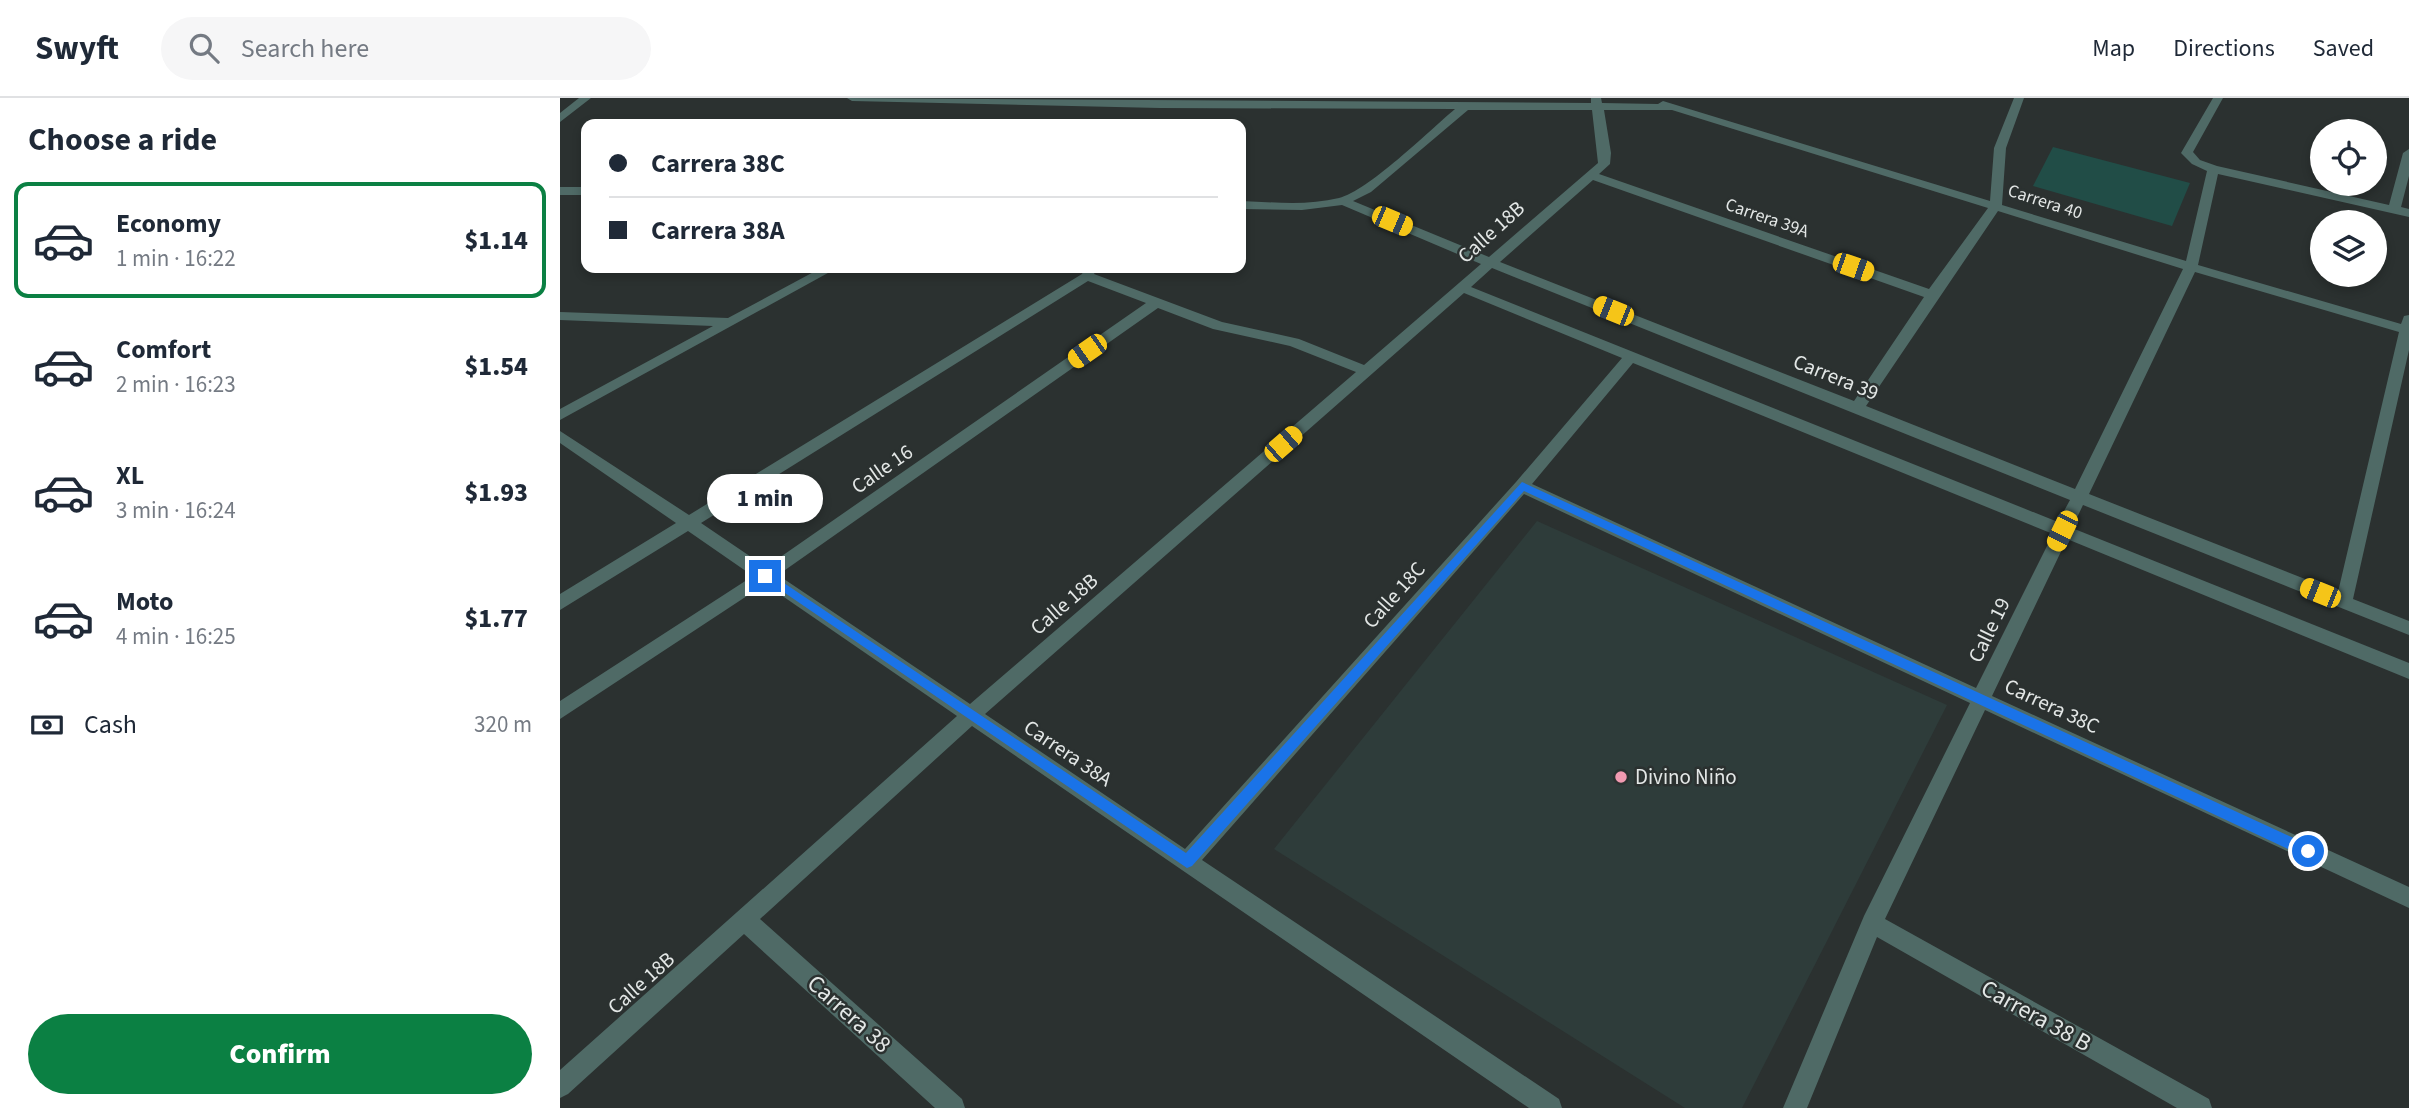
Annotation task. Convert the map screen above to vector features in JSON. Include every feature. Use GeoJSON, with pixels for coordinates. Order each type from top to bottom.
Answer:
{"type":"FeatureCollection","features":[{"type":"Feature","properties":{"kind":"street"},"geometry":{"type":"LineString","coordinates":[[560,119],[586,98]]}},
{"type":"Feature","properties":{"kind":"street","name":"Carrera 40"},"geometry":{"type":"LineString","coordinates":[[852,98],[1468,104],[1597,102],[1672,107]]}},
{"type":"Feature","properties":{"kind":"street","name":"Carrera 40"},"geometry":{"type":"LineString","coordinates":[[1644,98],[2191,267],[2408,324]]}},
{"type":"Feature","properties":{"kind":"street"},"geometry":{"type":"LineString","coordinates":[[1857,408],[1996,205],[2000,148],[2019,98]]}},
{"type":"Feature","properties":{"kind":"street"},"geometry":{"type":"LineString","coordinates":[[2218,98],[2187,153],[2196,162],[2213,169],[2409,213]]}},
{"type":"Feature","properties":{"kind":"street"},"geometry":{"type":"LineString","coordinates":[[1597,102],[1605,153],[1597,169]]}},
{"type":"Feature","properties":{"kind":"street"},"geometry":{"type":"LineString","coordinates":[[1342,201],[1367,189],[1468,104]]}},
{"type":"Feature","properties":{"kind":"street"},"geometry":{"type":"LineString","coordinates":[[2394,210],[2409,153]]}},
{"type":"Feature","properties":{"kind":"street","name":"Calle 18B"},"geometry":{"type":"LineString","coordinates":[[560,1086],[971,715],[1597,169]]}},
{"type":"Feature","properties":{"kind":"street","name":"Carrera 39A"},"geometry":{"type":"LineString","coordinates":[[1597,169],[1932,295]]}},
{"type":"Feature","properties":{"kind":"street","name":"Calle 19"},"geometry":{"type":"LineString","coordinates":[[1795,1108],[1872,923],[2191,267],[2213,169]]}},
{"type":"Feature","properties":{"kind":"street"},"geometry":{"type":"LineString","coordinates":[[560,191],[581,191]]}},
{"type":"Feature","properties":{"kind":"street","name":"Carrera 39"},"geometry":{"type":"LineString","coordinates":[[1246,205],[1302,206],[1342,201],[1491,263],[2409,628]]}},
{"type":"Feature","properties":{"kind":"street"},"geometry":{"type":"LineString","coordinates":[[560,415],[821,273]]}},
{"type":"Feature","properties":{"kind":"street"},"geometry":{"type":"LineString","coordinates":[[560,603],[1087,273]]}},
{"type":"Feature","properties":{"kind":"street"},"geometry":{"type":"LineString","coordinates":[[1091,273],[1156,303],[1218,326],[1294,342],[1366,371]]}},
{"type":"Feature","properties":{"kind":"street"},"geometry":{"type":"LineString","coordinates":[[1462,288],[2409,671]]}},
{"type":"Feature","properties":{"kind":"street","name":"Calle 16"},"geometry":{"type":"LineString","coordinates":[[560,711],[765,576],[1156,303]]}},
{"type":"Feature","properties":{"kind":"street"},"geometry":{"type":"LineString","coordinates":[[560,316],[729,322]]}},
{"type":"Feature","properties":{"kind":"street"},"geometry":{"type":"LineString","coordinates":[[2344,602],[2408,324]]}},
{"type":"Feature","properties":{"kind":"street","name":"Calle 18C"},"geometry":{"type":"LineString","coordinates":[[1187,862],[1522,486],[1631,356]]}},
{"type":"Feature","properties":{"kind":"street","name":"Carrera 38A"},"geometry":{"type":"LineString","coordinates":[[560,436],[1550,1108]]}},
{"type":"Feature","properties":{"kind":"street","name":"Carrera 38C"},"geometry":{"type":"LineString","coordinates":[[1522,486],[2409,898]]}},
{"type":"Feature","properties":{"kind":"street","name":"Carrera 38"},"geometry":{"type":"LineString","coordinates":[[746,920],[953,1108]]}},
{"type":"Feature","properties":{"kind":"street","name":"Carrera 38 B"},"geometry":{"type":"LineString","coordinates":[[1872,923],[2200,1108]]}},
{"type":"Feature","properties":{"kind":"shaded area","name":"Divino Niño"},"geometry":{"type":"Polygon","coordinates":[[[1537,521],[1947,705],[1742,1108],[1685,1108],[1274,849],[1537,521]]]}},
{"type":"Feature","properties":{"kind":"green space"},"geometry":{"type":"Polygon","coordinates":[[[2053,147],[2190,183],[2172,226],[2033,186],[2053,147]]]}},
{"type":"Feature","properties":{"kind":"place","name":"Divino Niño"},"geometry":{"type":"Point","coordinates":[1621,777]}},
{"type":"Feature","properties":{"kind":"route"},"geometry":{"type":"LineString","coordinates":[[765,576],[1187,862],[1522,486],[2308,851]]}}]}
